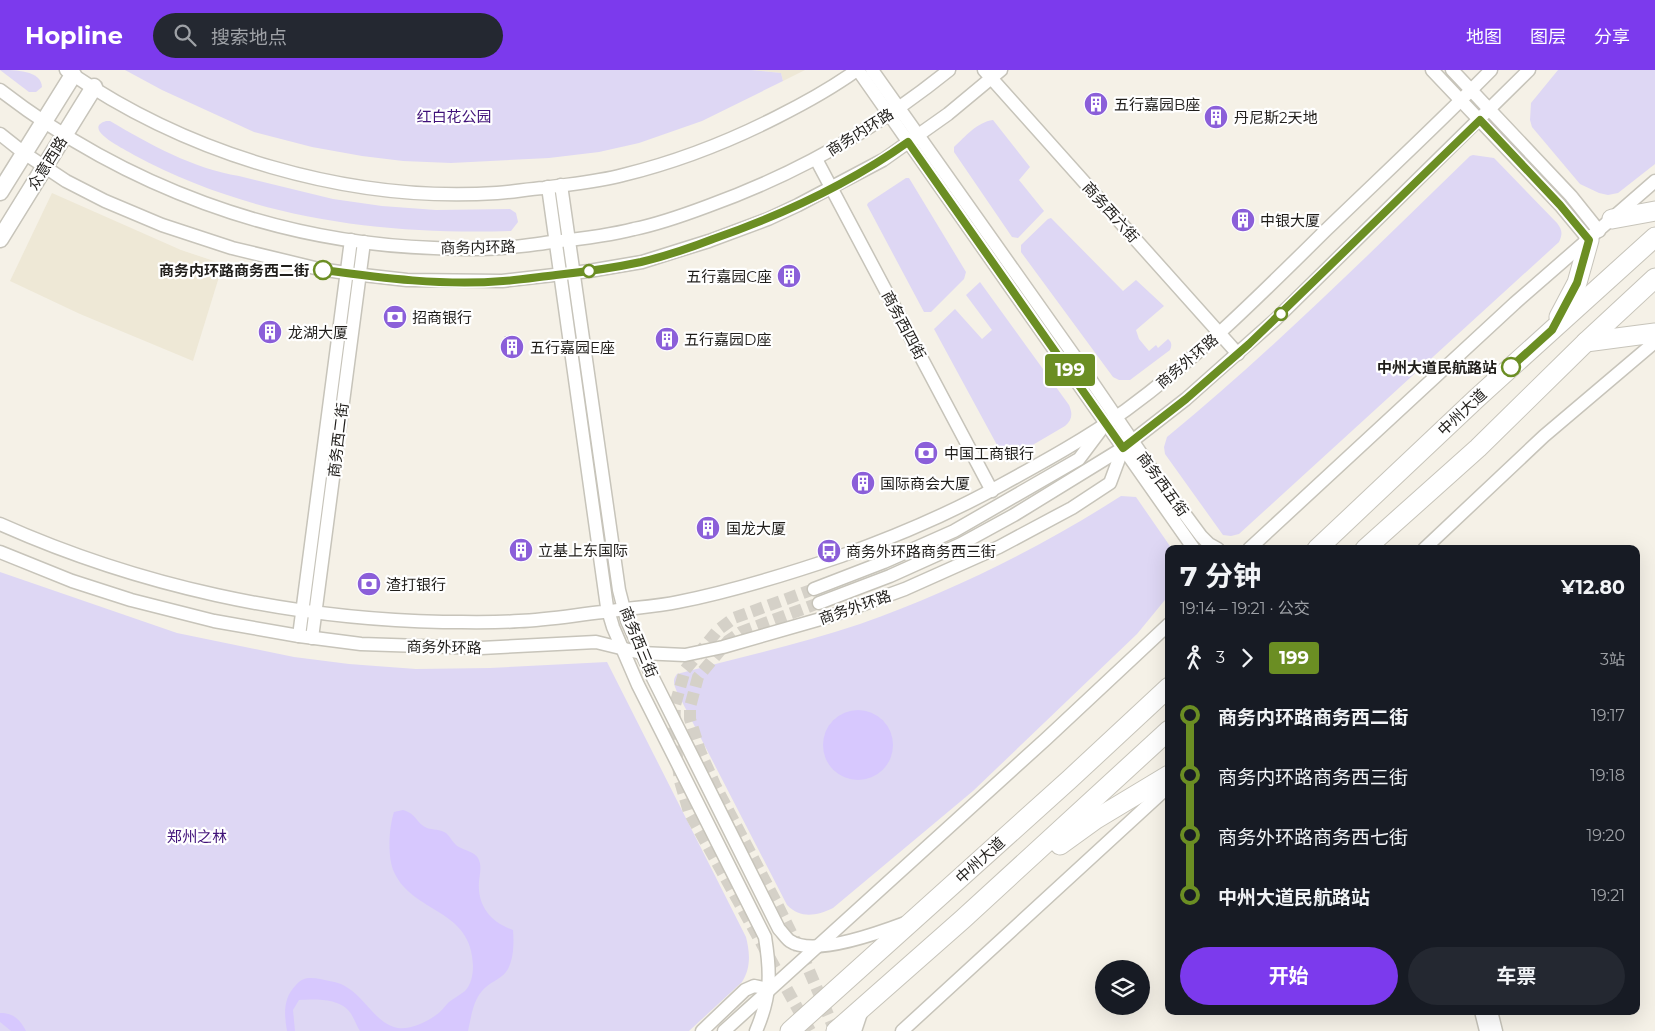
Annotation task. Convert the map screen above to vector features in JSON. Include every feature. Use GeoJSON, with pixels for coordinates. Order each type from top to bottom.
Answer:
{"type":"FeatureCollection","features":[{"type":"Feature","properties":{"kind":"highway"},"geometry":{"type":"LineString","coordinates":[[1552,330],[1577,283],[1600,230],[1655,211]]}},
{"type":"Feature","properties":{"kind":"highway","name":"中州大道"},"geometry":{"type":"LineString","coordinates":[[1321,545],[1410,460],[1655,237]]}},
{"type":"Feature","properties":{"kind":"highway"},"geometry":{"type":"LineString","coordinates":[[1369,545],[1478,448],[1586,342],[1655,278]]}},
{"type":"Feature","properties":{"kind":"highway"},"geometry":{"type":"LineString","coordinates":[[1586,342],[1655,333]]}},
{"type":"Feature","properties":{"kind":"highway","name":"中州大道"},"geometry":{"type":"LineString","coordinates":[[790,1031],[1165,692]]}},
{"type":"Feature","properties":{"kind":"highway"},"geometry":{"type":"LineString","coordinates":[[836,1031],[995,890],[1165,734]]}},
{"type":"Feature","properties":{"kind":"highway"},"geometry":{"type":"LineString","coordinates":[[995,890],[1096,820],[1165,777]]}},
{"type":"Feature","properties":{"kind":"main road","name":"众意西路"},"geometry":{"type":"LineString","coordinates":[[0,192],[44,122],[70,72]]}},
{"type":"Feature","properties":{"kind":"main road","name":"众意西路"},"geometry":{"type":"LineString","coordinates":[[0,239],[94,88]]}},
{"type":"Feature","properties":{"kind":"street","name":"商务西五街"},"geometry":{"type":"LineString","coordinates":[[858,70],[894,111],[1128,444],[1191,545]]}},
{"type":"Feature","properties":{"kind":"street"},"geometry":{"type":"LineString","coordinates":[[70,72],[146,118],[199,142],[257,163],[334,182],[412,192],[497,193],[622,176],[656,166],[710,147],[760,126],[836,85],[858,70]]}},
{"type":"Feature","properties":{"kind":"street","name":"商务西五街"},"geometry":{"type":"LineString","coordinates":[[872,70],[894,111]]}},
{"type":"Feature","properties":{"kind":"street","name":"商务内环路"},"geometry":{"type":"LineString","coordinates":[[0,90],[44,122],[142,178],[208,205],[241,216],[286,228],[358,241],[409,247],[500,248],[556,242],[634,230],[755,188],[816,159],[866,132],[950,70]]}},
{"type":"Feature","properties":{"kind":"street"},"geometry":{"type":"LineString","coordinates":[[0,134],[24,153],[66,181],[104,201],[162,226],[232,248],[319,269],[353,274],[407,280],[502,282],[642,262],[682,250],[768,219],[832,188],[883,160],[948,114],[987,74],[1001,70]]}},
{"type":"Feature","properties":{"kind":"street"},"geometry":{"type":"LineString","coordinates":[[1432,70],[1560,205],[1600,230]]}},
{"type":"Feature","properties":{"kind":"street"},"geometry":{"type":"LineString","coordinates":[[1452,70],[1571,196],[1600,230]]}},
{"type":"Feature","properties":{"kind":"street","name":"商务外环路"},"geometry":{"type":"LineString","coordinates":[[0,524],[81,557],[144,577],[219,596],[309,612],[363,618],[518,622],[690,599],[786,574],[895,536],[976,500],[1046,461],[1111,420],[1169,378],[1257,299],[1491,70]]}},
{"type":"Feature","properties":{"kind":"street","name":"商务外环路"},"geometry":{"type":"LineString","coordinates":[[0,552],[72,581],[131,600],[214,621],[306,637],[361,644],[472,648],[596,642],[642,653],[684,654],[724,647],[824,618],[906,589],[1000,547],[1072,508],[1110,483],[1128,444],[1186,399],[1276,319],[1529,70]]}},
{"type":"Feature","properties":{"kind":"street","name":"商务西六街"},"geometry":{"type":"LineString","coordinates":[[987,74],[1238,354]]}},
{"type":"Feature","properties":{"kind":"street","name":"商务西四街"},"geometry":{"type":"LineString","coordinates":[[816,159],[992,491]]}},
{"type":"Feature","properties":{"kind":"street"},"geometry":{"type":"LineString","coordinates":[[1253,545],[1515,303],[1655,181]]}},
{"type":"Feature","properties":{"kind":"street","name":"商务西三街"},"geometry":{"type":"LineString","coordinates":[[562,185],[619,590],[627,620],[653,678],[779,929],[790,941],[800,944],[817,945],[859,939],[914,919]]}},
{"type":"Feature","properties":{"kind":"street","name":"商务西三街"},"geometry":{"type":"LineString","coordinates":[[548,187],[608,611],[642,694],[765,937],[769,964],[769,989],[765,1010],[756,1031]]}},
{"type":"Feature","properties":{"kind":"street","name":"商务西二街"},"geometry":{"type":"LineString","coordinates":[[306,637],[358,241]]}},
{"type":"Feature","properties":{"kind":"street"},"geometry":{"type":"LineString","coordinates":[[1428,545],[1544,436],[1655,342]]}},
{"type":"Feature","properties":{"kind":"street"},"geometry":{"type":"LineString","coordinates":[[814,589],[884,562],[954,530],[1006,502],[1079,459],[1111,420]]}},
{"type":"Feature","properties":{"kind":"street","name":"商务西五街"},"geometry":{"type":"LineString","coordinates":[[1128,444],[1211,545]]}},
{"type":"Feature","properties":{"kind":"street"},"geometry":{"type":"LineString","coordinates":[[819,603],[890,576],[961,544],[1014,515],[1128,444]]}},
{"type":"Feature","properties":{"kind":"street"},"geometry":{"type":"LineString","coordinates":[[724,1031],[1046,739],[1165,628]]}},
{"type":"Feature","properties":{"kind":"street"},"geometry":{"type":"LineString","coordinates":[[902,1031],[1165,790]]}},
{"type":"Feature","properties":{"kind":"street"},"geometry":{"type":"LineString","coordinates":[[702,1031],[744,990],[754,986],[769,989]]}},
{"type":"Feature","properties":{"kind":"street"},"geometry":{"type":"LineString","coordinates":[[855,1031],[863,1008]]}},
{"type":"Feature","properties":{"kind":"street"},"geometry":{"type":"LineString","coordinates":[[1482,1015],[1486,1031]]}},
{"type":"Feature","properties":{"kind":"street"},"geometry":{"type":"LineString","coordinates":[[1492,1015],[1496,1031]]}},
{"type":"Feature","properties":{"kind":"shaded area"},"geometry":{"type":"Polygon","coordinates":[[[751,70],[805,70],[783,81],[781,73],[751,70]]]}},
{"type":"Feature","properties":{"kind":"shaded area"},"geometry":{"type":"Polygon","coordinates":[[[52,193],[181,250],[223,264],[193,361],[80,314],[10,281],[52,193]]]}},
{"type":"Feature","properties":{"kind":"shaded area"},"geometry":{"type":"Polygon","coordinates":[[[858,710],[871,713],[883,720],[890,732],[893,745],[890,758],[883,770],[871,777],[858,780],[845,777],[833,770],[826,758],[823,745],[826,732],[833,720],[845,713],[858,710]]]}},
{"type":"Feature","properties":{"kind":"shaded area"},"geometry":{"type":"Polygon","coordinates":[[[403,810],[411,814],[427,828],[446,833],[457,846],[477,856],[480,866],[479,890],[483,905],[487,912],[498,922],[513,930],[513,952],[509,968],[479,995],[468,1031],[360,1031],[350,1012],[343,1006],[332,1001],[311,999],[299,1000],[293,1010],[295,1031],[287,1031],[285,1012],[289,995],[298,982],[307,978],[317,978],[345,986],[383,1022],[398,1028],[418,1025],[432,1018],[469,986],[473,966],[470,947],[463,933],[453,922],[414,896],[403,886],[394,872],[390,858],[391,826],[394,812],[403,810]]]}},
{"type":"Feature","properties":{"kind":"shaded area"},"geometry":{"type":"Polygon","coordinates":[[[0,1013],[9,1014],[16,1018],[26,1031],[11,1031],[0,1022],[0,1013]]]}},
{"type":"Feature","properties":{"kind":"green space"},"geometry":{"type":"Polygon","coordinates":[[[0,70],[32,74],[41,81],[42,87],[36,92],[29,92],[0,70]]]}},
{"type":"Feature","properties":{"kind":"green space","name":"红白花公园"},"geometry":{"type":"Polygon","coordinates":[[[125,70],[751,70],[781,73],[783,81],[702,121],[639,143],[599,152],[549,158],[451,163],[403,161],[362,156],[312,147],[254,132],[162,90],[125,70]]]}},
{"type":"Feature","properties":{"kind":"green space"},"geometry":{"type":"Polygon","coordinates":[[[1558,70],[1655,70],[1655,164],[1618,193],[1608,195],[1599,193],[1580,184],[1532,127],[1530,120],[1531,103],[1558,70]]]}},
{"type":"Feature","properties":{"kind":"green space"},"geometry":{"type":"Polygon","coordinates":[[[993,120],[1030,167],[1019,180],[1044,211],[1018,238],[1012,237],[954,152],[954,147],[972,131],[987,121],[993,120]]]}},
{"type":"Feature","properties":{"kind":"green space"},"geometry":{"type":"Polygon","coordinates":[[[110,121],[172,155],[222,173],[333,199],[382,206],[436,210],[510,209],[516,213],[518,222],[511,231],[413,230],[317,218],[270,208],[178,177],[134,155],[108,140],[102,134],[99,125],[110,121]]]}},
{"type":"Feature","properties":{"kind":"green space"},"geometry":{"type":"Polygon","coordinates":[[[1473,155],[1494,158],[1557,223],[1561,232],[1559,242],[1239,534],[1223,535],[1165,454],[1164,447],[1167,437],[1283,335],[1473,155]]]}},
{"type":"Feature","properties":{"kind":"green space"},"geometry":{"type":"Polygon","coordinates":[[[906,178],[909,178],[966,272],[964,279],[931,312],[924,312],[867,205],[906,178]]]}},
{"type":"Feature","properties":{"kind":"green space"},"geometry":{"type":"Polygon","coordinates":[[[1051,218],[1123,291],[1136,280],[1164,306],[1136,330],[1139,339],[1149,351],[1156,345],[1158,348],[1168,339],[1171,344],[1170,350],[1130,380],[1119,380],[1113,377],[1021,252],[1021,245],[1051,218]]]}},
{"type":"Feature","properties":{"kind":"green space"},"geometry":{"type":"Polygon","coordinates":[[[980,282],[1069,405],[1071,411],[1071,417],[1065,426],[1014,456],[1004,453],[997,445],[934,329],[955,309],[982,339],[992,330],[966,295],[980,282]]]}},
{"type":"Feature","properties":{"kind":"green space"},"geometry":{"type":"Polygon","coordinates":[[[1121,496],[1136,497],[1169,545],[1165,545],[1165,600],[1137,634],[973,791],[833,908],[809,915],[792,909],[787,905],[677,692],[674,678],[677,674],[815,638],[860,624],[928,598],[994,568],[1121,496]]]}},
{"type":"Feature","properties":{"kind":"green space","name":"郑州之林"},"geometry":{"type":"Polygon","coordinates":[[[0,572],[177,633],[294,657],[349,664],[416,669],[490,668],[607,662],[746,937],[749,960],[745,977],[742,982],[689,1031],[0,1031],[0,572]]]}},
{"type":"Feature","properties":{"kind":"tunnel"},"geometry":{"type":"LineString","coordinates":[[810,1031],[689,812],[680,781],[674,733],[675,705],[685,670],[718,630],[734,618],[814,589]]}},
{"type":"Feature","properties":{"kind":"tunnel"},"geometry":{"type":"LineString","coordinates":[[819,603],[741,632],[728,641],[698,677],[690,707],[690,719],[700,751],[715,785],[805,961],[835,1031]]}},
{"type":"Feature","properties":{"kind":"bus line","name":"199"},"geometry":{"type":"LineString","coordinates":[[323,270],[407,280],[502,282],[642,262],[709,241],[768,219],[883,160],[908,142],[1123,448],[1186,399],[1249,344],[1480,120],[1560,205],[1589,240],[1577,283],[1552,330],[1511,367]]}},
{"type":"Feature","properties":{"kind":"place","name":"五行嘉园B座"},"geometry":{"type":"Point","coordinates":[1096,104]}},
{"type":"Feature","properties":{"kind":"place","name":"丹尼斯2天地"},"geometry":{"type":"Point","coordinates":[1216,117]}},
{"type":"Feature","properties":{"kind":"place","name":"中银大厦"},"geometry":{"type":"Point","coordinates":[1243,220]}},
{"type":"Feature","properties":{"kind":"place","name":"商务内环路商务西二街"},"geometry":{"type":"Point","coordinates":[323,270]}},
{"type":"Feature","properties":{"kind":"place","name":"五行嘉园C座"},"geometry":{"type":"Point","coordinates":[789,276]}},
{"type":"Feature","properties":{"kind":"place","name":"招商银行"},"geometry":{"type":"Point","coordinates":[395,317]}},
{"type":"Feature","properties":{"kind":"place","name":"龙湖大厦"},"geometry":{"type":"Point","coordinates":[270,332]}},
{"type":"Feature","properties":{"kind":"place","name":"五行嘉园D座"},"geometry":{"type":"Point","coordinates":[667,339]}},
{"type":"Feature","properties":{"kind":"place","name":"五行嘉园E座"},"geometry":{"type":"Point","coordinates":[512,347]}},
{"type":"Feature","properties":{"kind":"place","name":"中州大道民航路站"},"geometry":{"type":"Point","coordinates":[1511,367]}},
{"type":"Feature","properties":{"kind":"place","name":"中国工商银行"},"geometry":{"type":"Point","coordinates":[926,453]}},
{"type":"Feature","properties":{"kind":"place","name":"国际商会大厦"},"geometry":{"type":"Point","coordinates":[863,483]}},
{"type":"Feature","properties":{"kind":"place","name":"国龙大厦"},"geometry":{"type":"Point","coordinates":[708,528]}},
{"type":"Feature","properties":{"kind":"place","name":"立基上东国际"},"geometry":{"type":"Point","coordinates":[521,550]}},
{"type":"Feature","properties":{"kind":"place","name":"商务外环路商务西三街"},"geometry":{"type":"Point","coordinates":[829,551]}},
{"type":"Feature","properties":{"kind":"place","name":"渣打银行"},"geometry":{"type":"Point","coordinates":[369,584]}}]}
